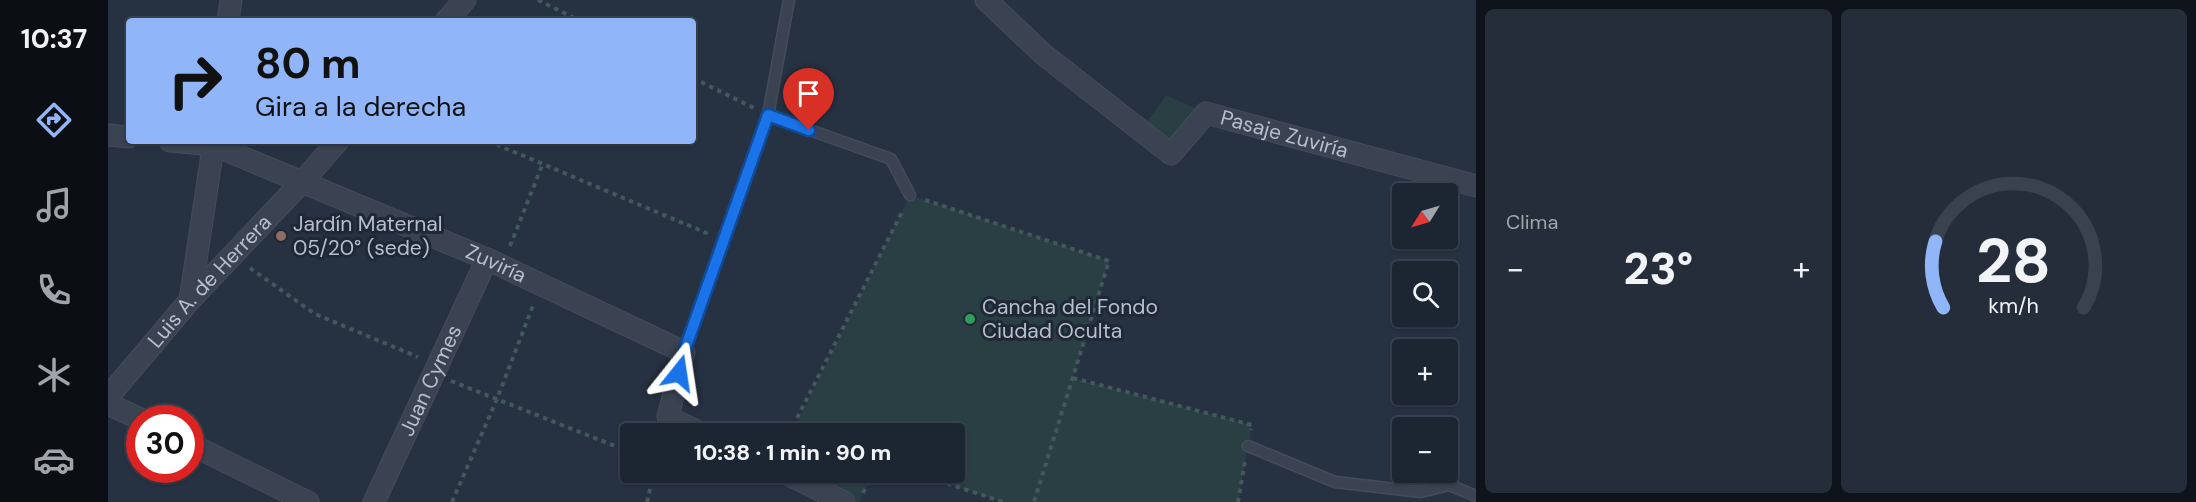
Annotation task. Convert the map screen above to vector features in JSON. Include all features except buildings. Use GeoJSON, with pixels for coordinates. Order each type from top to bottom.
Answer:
{"type":"FeatureCollection","features":[{"type":"Feature","properties":{"kind":"street"},"geometry":{"type":"LineString","coordinates":[[228,18],[231,0]]}},
{"type":"Feature","properties":{"kind":"street"},"geometry":{"type":"LineString","coordinates":[[449,18],[465,0]]}},
{"type":"Feature","properties":{"kind":"street","name":"Pasaje Zuviría"},"geometry":{"type":"LineString","coordinates":[[986,0],[1043,54],[1171,154],[1206,113],[1476,186]]}},
{"type":"Feature","properties":{"kind":"street"},"geometry":{"type":"LineString","coordinates":[[108,135],[126,137]]}},
{"type":"Feature","properties":{"kind":"street"},"geometry":{"type":"LineString","coordinates":[[190,300],[214,144]]}},
{"type":"Feature","properties":{"kind":"street","name":"Zuviría"},"geometry":{"type":"LineString","coordinates":[[216,144],[495,262],[684,352]]}},
{"type":"Feature","properties":{"kind":"street","name":"Luis A. de Herrera"},"geometry":{"type":"LineString","coordinates":[[108,397],[190,300],[335,144]]}},
{"type":"Feature","properties":{"kind":"street","name":"Juan Cymes"},"geometry":{"type":"LineString","coordinates":[[374,502],[436,370],[495,262]]}},
{"type":"Feature","properties":{"kind":"street"},"geometry":{"type":"LineString","coordinates":[[680,423],[668,417],[684,352]]}},
{"type":"Feature","properties":{"kind":"street"},"geometry":{"type":"LineString","coordinates":[[108,404],[126,412]]}},
{"type":"Feature","properties":{"kind":"street"},"geometry":{"type":"LineString","coordinates":[[204,451],[308,502]]}},
{"type":"Feature","properties":{"kind":"street"},"geometry":{"type":"LineString","coordinates":[[805,483],[844,502]]}},
{"type":"Feature","properties":{"kind":"lane"},"geometry":{"type":"LineString","coordinates":[[684,352],[768,115],[789,0]]}},
{"type":"Feature","properties":{"kind":"lane"},"geometry":{"type":"LineString","coordinates":[[768,115],[891,159],[910,195]]}},
{"type":"Feature","properties":{"kind":"lane"},"geometry":{"type":"LineString","coordinates":[[1248,446],[1335,482],[1421,492],[1449,485],[1476,496]]}},
{"type":"Feature","properties":{"kind":"path"},"geometry":{"type":"LineString","coordinates":[[537,0],[574,18]]}},
{"type":"Feature","properties":{"kind":"path"},"geometry":{"type":"LineString","coordinates":[[696,79],[768,115]]}},
{"type":"Feature","properties":{"kind":"path"},"geometry":{"type":"LineString","coordinates":[[496,144],[724,240]]}},
{"type":"Feature","properties":{"kind":"path"},"geometry":{"type":"LineString","coordinates":[[495,262],[543,163]]}},
{"type":"Feature","properties":{"kind":"path"},"geometry":{"type":"LineString","coordinates":[[794,423],[910,195],[1109,261],[1034,502]]}},
{"type":"Feature","properties":{"kind":"path"},"geometry":{"type":"LineString","coordinates":[[232,256],[315,314],[497,399],[620,448]]}},
{"type":"Feature","properties":{"kind":"path"},"geometry":{"type":"LineString","coordinates":[[452,502],[497,399],[541,284]]}},
{"type":"Feature","properties":{"kind":"path"},"geometry":{"type":"LineString","coordinates":[[1073,378],[1252,425],[1238,502]]}},
{"type":"Feature","properties":{"kind":"path"},"geometry":{"type":"LineString","coordinates":[[647,502],[651,483]]}},
{"type":"Feature","properties":{"kind":"path"},"geometry":{"type":"LineString","coordinates":[[859,502],[868,483]]}},
{"type":"Feature","properties":{"kind":"path"},"geometry":{"type":"LineString","coordinates":[[947,483],[1003,502]]}},
{"type":"Feature","properties":{"kind":"green space"},"geometry":{"type":"Polygon","coordinates":[[[1166,95],[1206,113],[1171,154],[1141,131],[1166,95]]]}},
{"type":"Feature","properties":{"kind":"green space","name":"Cancha del Fondo Ciudad Oculta"},"geometry":{"type":"Polygon","coordinates":[[[910,195],[1109,261],[1073,378],[1252,425],[1238,502],[1003,502],[944,483],[965,483],[965,423],[797,423],[910,195]]]}},
{"type":"Feature","properties":{"kind":"green space"},"geometry":{"type":"Polygon","coordinates":[[[804,483],[868,483],[859,502],[844,502],[804,483]]]}},
{"type":"Feature","properties":{"kind":"place","name":"Jardín Maternal 05/20° (sede)"},"geometry":{"type":"Point","coordinates":[281,236]}},
{"type":"Feature","properties":{"kind":"place","name":"Cancha del Fondo Ciudad Oculta"},"geometry":{"type":"Point","coordinates":[970,319]}},
{"type":"Feature","properties":{"kind":"route"},"geometry":{"type":"LineString","coordinates":[[679,373],[684,352],[768,115],[809,130]]}}]}
